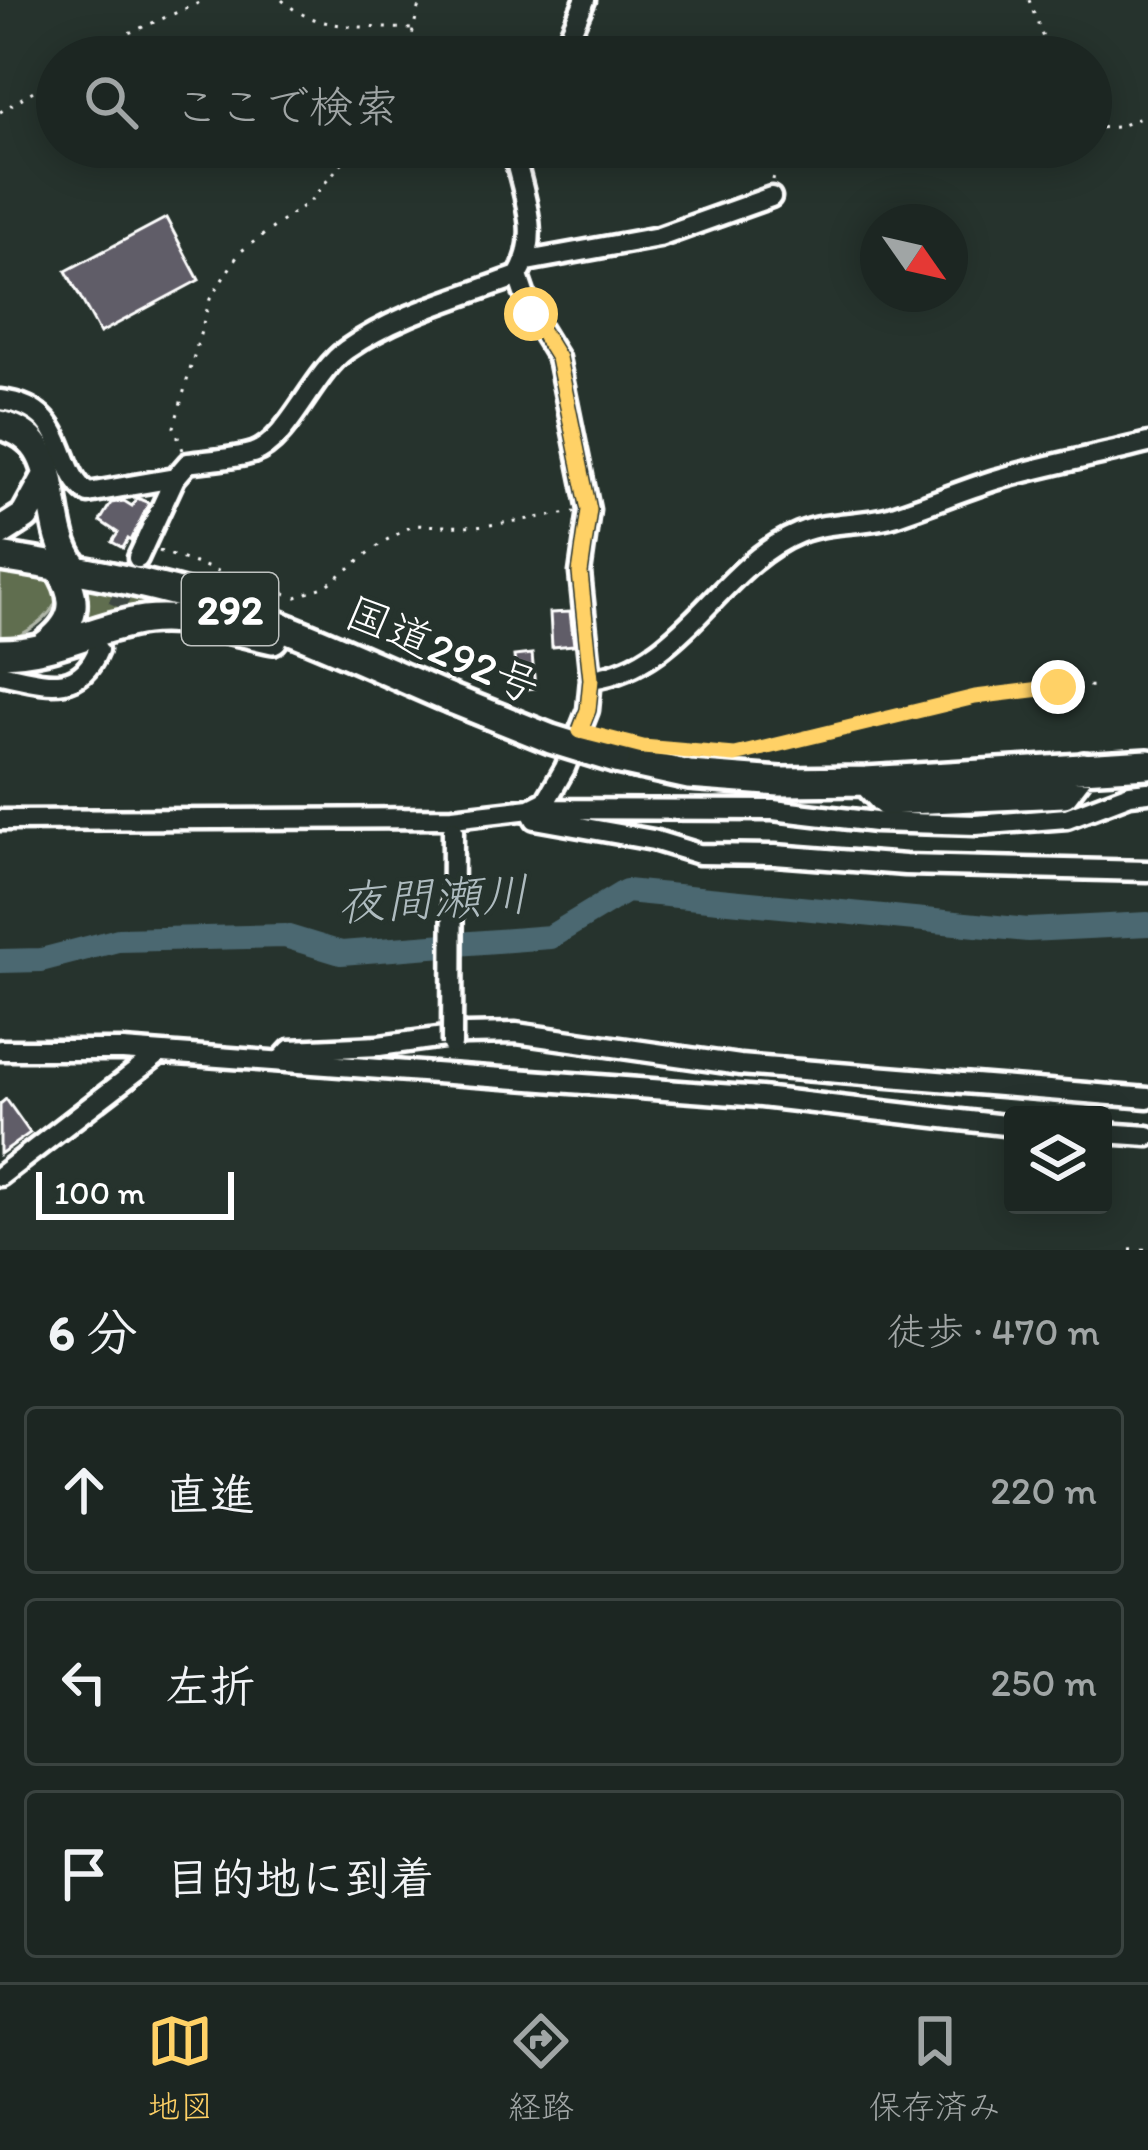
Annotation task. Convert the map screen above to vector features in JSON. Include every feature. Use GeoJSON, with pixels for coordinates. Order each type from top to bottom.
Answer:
{"type":"FeatureCollection","features":[{"type":"Feature","properties":{"kind":"highway"},"geometry":{"type":"LineString","coordinates":[[0,425],[30,437],[44,454],[50,500],[72,586],[74,604],[68,622],[56,638],[34,653]]}},
{"type":"Feature","properties":{"kind":"highway"},"geometry":{"type":"LineString","coordinates":[[0,532],[25,517],[49,471]]}},
{"type":"Feature","properties":{"kind":"highway","name":"国道292号"},"geometry":{"type":"LineString","coordinates":[[0,557],[185,595],[268,621],[551,740],[689,775],[779,782],[866,781],[1148,764]]}},
{"type":"Feature","properties":{"kind":"highway"},"geometry":{"type":"LineString","coordinates":[[0,653],[34,653],[144,620],[191,620],[359,659]]}},
{"type":"Feature","properties":{"kind":"street"},"geometry":{"type":"LineString","coordinates":[[569,36],[585,0]]}},
{"type":"Feature","properties":{"kind":"street"},"geometry":{"type":"LineString","coordinates":[[520,168],[532,232],[522,269],[531,314],[558,358],[589,510],[580,573],[591,679],[588,710],[546,801],[530,809]]}},
{"type":"Feature","properties":{"kind":"street"},"geometry":{"type":"LineString","coordinates":[[0,400],[35,411],[62,442],[81,489],[88,493],[256,452],[283,427],[322,370],[383,326],[522,269],[658,237],[771,197]]}},
{"type":"Feature","properties":{"kind":"street"},"geometry":{"type":"LineString","coordinates":[[591,679],[637,666],[693,624],[766,550],[798,533],[886,518],[998,479],[1148,443]]}},
{"type":"Feature","properties":{"kind":"street"},"geometry":{"type":"LineString","coordinates":[[141,552],[182,471]]}},
{"type":"Feature","properties":{"kind":"street"},"geometry":{"type":"LineString","coordinates":[[0,674],[48,683],[73,681],[91,668],[98,650]]}},
{"type":"Feature","properties":{"kind":"street"},"geometry":{"type":"LineString","coordinates":[[0,820],[453,824],[530,809],[773,810],[875,823],[976,825],[1067,818],[1148,792]]}},
{"type":"Feature","properties":{"kind":"street"},"geometry":{"type":"LineString","coordinates":[[530,809],[535,819],[653,840],[699,854],[1148,872]]}},
{"type":"Feature","properties":{"kind":"street"},"geometry":{"type":"LineString","coordinates":[[452,1076],[453,824]]}},
{"type":"Feature","properties":{"kind":"street"},"geometry":{"type":"LineString","coordinates":[[280,1061],[290,1050],[517,1033],[740,1065],[1148,1098]]}},
{"type":"Feature","properties":{"kind":"street"},"geometry":{"type":"LineString","coordinates":[[0,1050],[280,1061],[761,1097],[1004,1125]]}},
{"type":"Feature","properties":{"kind":"street"},"geometry":{"type":"LineString","coordinates":[[0,1176],[160,1053]]}},
{"type":"Feature","properties":{"kind":"street"},"geometry":{"type":"LineString","coordinates":[[1112,1134],[1148,1136]]}},
{"type":"Feature","properties":{"kind":"path"},"geometry":{"type":"LineString","coordinates":[[122,36],[206,0]]}},
{"type":"Feature","properties":{"kind":"path"},"geometry":{"type":"LineString","coordinates":[[282,0],[299,16],[323,23],[412,29]]}},
{"type":"Feature","properties":{"kind":"path"},"geometry":{"type":"LineString","coordinates":[[411,36],[420,0]]}},
{"type":"Feature","properties":{"kind":"path"},"geometry":{"type":"LineString","coordinates":[[1029,0],[1042,36]]}},
{"type":"Feature","properties":{"kind":"path"},"geometry":{"type":"LineString","coordinates":[[0,112],[36,89]]}},
{"type":"Feature","properties":{"kind":"path"},"geometry":{"type":"LineString","coordinates":[[1112,127],[1148,115]]}},
{"type":"Feature","properties":{"kind":"path"},"geometry":{"type":"LineString","coordinates":[[182,471],[174,428],[210,299],[240,253],[311,200],[338,168]]}},
{"type":"Feature","properties":{"kind":"path"},"geometry":{"type":"LineString","coordinates":[[771,197],[776,168]]}},
{"type":"Feature","properties":{"kind":"path"},"geometry":{"type":"LineString","coordinates":[[141,552],[296,597],[326,586],[383,542],[414,525],[477,526],[589,510]]}},
{"type":"Feature","properties":{"kind":"path"},"geometry":{"type":"LineString","coordinates":[[704,755],[750,753],[779,742],[817,737],[975,697],[1097,686]]}},
{"type":"Feature","properties":{"kind":"path"},"geometry":{"type":"LineString","coordinates":[[1130,1250],[1148,1249]]}},
{"type":"Feature","properties":{"kind":"green space"},"geometry":{"type":"Polygon","coordinates":[[[0,567],[44,574],[56,587],[57,598],[33,627],[0,642],[0,567]]]}},
{"type":"Feature","properties":{"kind":"green space"},"geometry":{"type":"Polygon","coordinates":[[[73,579],[207,612],[62,633],[73,579]]]}},
{"type":"Feature","properties":{"kind":"building"},"geometry":{"type":"Polygon","coordinates":[[[166,218],[199,280],[100,333],[66,271],[166,218]]]}},
{"type":"Feature","properties":{"kind":"building"},"geometry":{"type":"Polygon","coordinates":[[[137,498],[149,503],[123,548],[112,542],[118,533],[100,521],[111,503],[124,501],[132,506],[137,498]]]}},
{"type":"Feature","properties":{"kind":"building"},"geometry":{"type":"Polygon","coordinates":[[[570,612],[574,645],[552,647],[550,613],[570,612]]]}},
{"type":"Feature","properties":{"kind":"building"},"geometry":{"type":"Polygon","coordinates":[[[532,654],[535,688],[518,690],[514,656],[532,654]]]}},
{"type":"Feature","properties":{"kind":"building"},"geometry":{"type":"Polygon","coordinates":[[[6,1099],[30,1133],[0,1154],[0,1104],[6,1099]]]}},
{"type":"Feature","properties":{"kind":"waterway","name":"夜間瀬川"},"geometry":{"type":"LineString","coordinates":[[0,961],[41,960],[118,940],[285,936],[341,953],[550,937],[626,891],[1028,930],[1148,924]]}},
{"type":"Feature","properties":{"kind":"tunnel"},"geometry":{"type":"LineString","coordinates":[[106,631],[131,574]]}},
{"type":"Feature","properties":{"kind":"route"},"geometry":{"type":"LineString","coordinates":[[531,314],[558,358],[589,510],[580,573],[591,679],[580,731],[643,747],[735,755],[975,697],[1058,687]]}}]}
